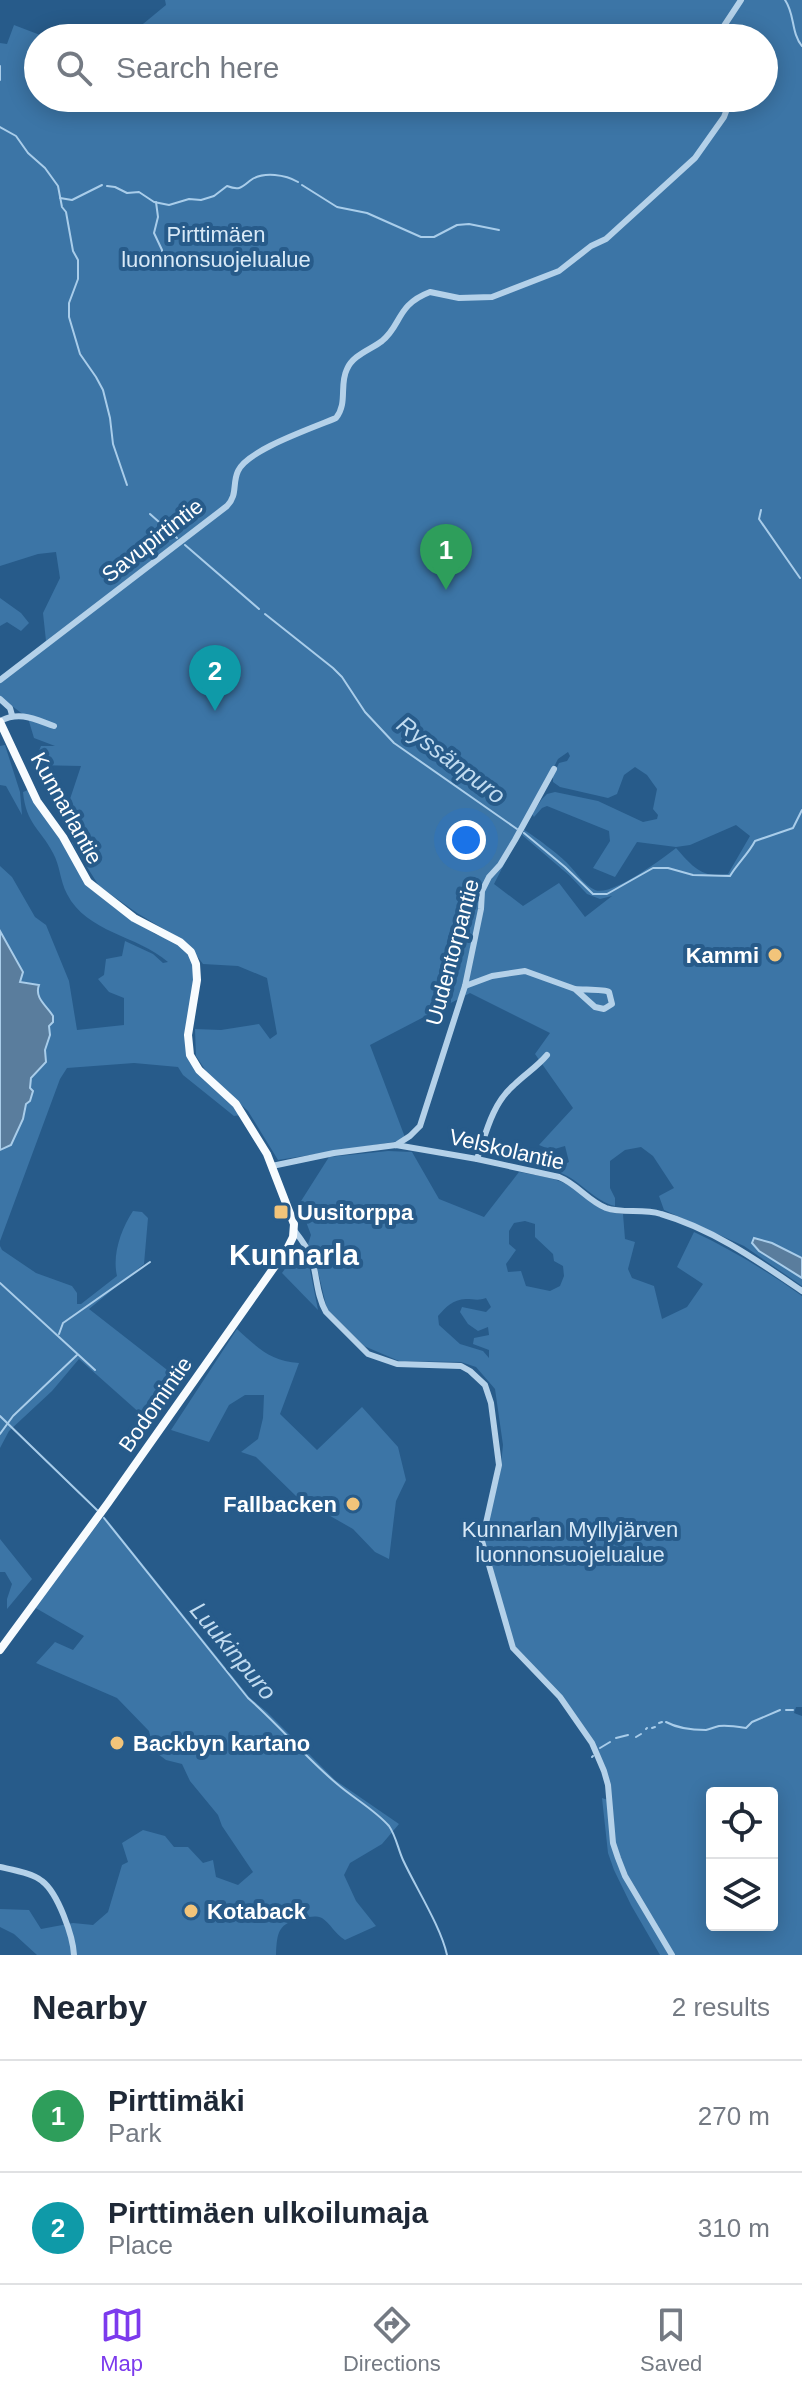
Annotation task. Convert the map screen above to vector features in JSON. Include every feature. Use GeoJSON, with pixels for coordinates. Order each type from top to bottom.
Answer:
{"type":"FeatureCollection","features":[{"type":"Feature","properties":{"kind":"main road","name":"Kunnarlantie"},"geometry":{"type":"LineString","coordinates":[[0,721],[37,801],[63,837],[88,882],[134,918],[180,942],[191,952],[197,980],[188,1035],[190,1055],[199,1070],[245,1116],[272,1166]]}},
{"type":"Feature","properties":{"kind":"main road"},"geometry":{"type":"LineString","coordinates":[[272,1166],[294,1230]]}},
{"type":"Feature","properties":{"kind":"main road","name":"Bodomintie"},"geometry":{"type":"LineString","coordinates":[[0,1650],[287,1249],[294,1230]]}},
{"type":"Feature","properties":{"kind":"street"},"geometry":{"type":"LineString","coordinates":[[725,24],[741,0]]}},
{"type":"Feature","properties":{"kind":"street","name":"Savupirtintie"},"geometry":{"type":"LineString","coordinates":[[0,680],[227,506],[233,500],[237,471],[245,461],[336,418],[343,403],[345,372],[349,365],[386,337],[406,306],[430,292],[459,298],[492,297],[559,271],[591,246],[606,239],[687,167],[726,112]]}},
{"type":"Feature","properties":{"kind":"street"},"geometry":{"type":"LineString","coordinates":[[0,699],[10,708],[12,715]]}},
{"type":"Feature","properties":{"kind":"street"},"geometry":{"type":"LineString","coordinates":[[0,721],[12,715],[22,715],[54,726]]}},
{"type":"Feature","properties":{"kind":"street","name":"Uudentorpantie"},"geometry":{"type":"LineString","coordinates":[[396,1145],[420,1126],[465,986],[482,891],[523,827],[554,769]]}},
{"type":"Feature","properties":{"kind":"street"},"geometry":{"type":"LineString","coordinates":[[465,986],[492,976],[525,971],[575,989],[604,989],[609,992],[612,1004],[604,1009],[595,1007],[575,989]]}},
{"type":"Feature","properties":{"kind":"street"},"geometry":{"type":"LineString","coordinates":[[477,1159],[494,1109],[515,1083],[532,1072],[547,1055]]}},
{"type":"Feature","properties":{"kind":"street","name":"Velskolantie"},"geometry":{"type":"LineString","coordinates":[[272,1166],[334,1153],[396,1145],[559,1177],[605,1208],[662,1214],[742,1250],[802,1291]]}},
{"type":"Feature","properties":{"kind":"street"},"geometry":{"type":"LineString","coordinates":[[294,1230],[312,1258],[326,1312],[368,1354],[397,1364],[461,1366],[485,1385],[491,1403],[499,1465],[482,1541],[513,1648],[560,1697],[592,1743],[608,1785],[613,1843],[618,1858],[625,1876],[672,1955]]}},
{"type":"Feature","properties":{"kind":"street"},"geometry":{"type":"LineString","coordinates":[[0,1867],[44,1882],[68,1927],[74,1955]]}},
{"type":"Feature","properties":{"kind":"green space","name":"Pirttimäen luonnonsuojelualue"},"geometry":{"type":"Polygon","coordinates":[[[165,0],[802,0],[802,1258],[771,1243],[752,1243],[759,1251],[802,1278],[802,1286],[744,1246],[664,1210],[659,1196],[674,1188],[653,1156],[641,1147],[625,1150],[610,1161],[610,1188],[615,1206],[561,1173],[559,1167],[569,1162],[565,1146],[551,1150],[539,1145],[573,1108],[535,1054],[550,1033],[470,993],[370,1045],[406,1140],[278,1160],[248,1111],[208,1074],[196,1056],[195,1029],[221,1030],[259,1024],[270,1039],[277,1034],[267,978],[238,966],[203,964],[187,943],[99,886],[72,843],[85,831],[69,802],[81,766],[33,765],[41,746],[55,746],[34,738],[28,718],[0,697],[0,679],[46,641],[43,613],[60,578],[56,552],[38,554],[0,566],[0,43],[7,44],[14,25],[24,29],[24,112],[778,112],[778,24],[143,24],[166,5],[165,0]],[[568,752],[558,759],[494,884],[523,906],[559,883],[585,917],[612,896],[600,899],[587,894],[522,835],[524,830],[559,856],[584,882],[602,891],[624,883],[676,848],[704,873],[728,874],[750,836],[736,825],[690,845],[676,847],[637,842],[615,877],[593,868],[610,841],[609,831],[547,806],[534,817],[532,814],[542,799],[555,792],[598,801],[643,822],[657,819],[658,815],[653,809],[657,789],[647,775],[635,767],[624,775],[617,794],[608,798],[560,787],[553,782],[553,776],[559,763],[567,761],[570,756],[568,752]]]}},
{"type":"Feature","properties":{"kind":"green space"},"geometry":{"type":"Polygon","coordinates":[[[0,598],[29,623],[21,631],[7,622],[0,626],[0,598]]]}},
{"type":"Feature","properties":{"kind":"green space"},"geometry":{"type":"Polygon","coordinates":[[[5,745],[20,792],[22,815],[6,786],[0,785],[0,746],[5,745]]]}},
{"type":"Feature","properties":{"kind":"green space"},"geometry":{"type":"Polygon","coordinates":[[[28,790],[92,890],[155,934],[176,942],[193,962],[187,1053],[241,1115],[234,1116],[183,1075],[178,1067],[134,1063],[67,1068],[60,1079],[0,1241],[0,1150],[11,1145],[23,1119],[30,1081],[46,1062],[45,1050],[53,1016],[36,990],[20,981],[23,972],[0,931],[0,866],[12,877],[35,917],[46,925],[69,981],[77,1030],[124,1025],[124,998],[109,992],[98,979],[104,975],[106,959],[122,956],[125,941],[153,954],[163,963],[168,962],[142,945],[100,926],[76,907],[67,894],[53,853],[27,812],[23,792],[28,790]]]}},
{"type":"Feature","properties":{"kind":"green space","name":"Kunnarlan Myllyjärven luonnonsuojelualue"},"geometry":{"type":"Polygon","coordinates":[[[388,1151],[412,1152],[439,1199],[484,1217],[519,1172],[562,1182],[600,1208],[623,1214],[625,1239],[635,1242],[628,1269],[632,1278],[654,1286],[662,1319],[687,1307],[703,1284],[677,1267],[694,1232],[749,1261],[802,1296],[802,1707],[796,1707],[794,1713],[802,1716],[802,1955],[660,1955],[631,1905],[608,1853],[602,1798],[608,1800],[604,1769],[579,1722],[514,1649],[487,1561],[484,1537],[500,1474],[503,1445],[495,1389],[476,1367],[461,1362],[399,1361],[364,1346],[327,1309],[315,1259],[308,1244],[311,1235],[305,1219],[296,1209],[329,1157],[388,1151]],[[525,1221],[514,1223],[509,1231],[509,1244],[516,1250],[506,1264],[508,1272],[521,1271],[526,1286],[550,1291],[560,1286],[564,1276],[563,1266],[554,1261],[553,1254],[535,1237],[535,1224],[525,1221]],[[486,1298],[457,1301],[438,1316],[439,1325],[460,1344],[483,1351],[489,1358],[489,1350],[473,1344],[474,1338],[489,1335],[488,1327],[478,1331],[468,1324],[460,1312],[462,1307],[486,1312],[491,1307],[486,1298]]]}},
{"type":"Feature","properties":{"kind":"green space"},"geometry":{"type":"Polygon","coordinates":[[[133,1211],[142,1212],[148,1218],[144,1264],[89,1309],[180,1380],[151,1423],[79,1359],[52,1391],[9,1431],[0,1448],[0,1246],[36,1273],[72,1286],[77,1293],[77,1304],[81,1304],[117,1276],[119,1242],[133,1211]]]}},
{"type":"Feature","properties":{"kind":"green space"},"geometry":{"type":"Polygon","coordinates":[[[301,1246],[308,1260],[318,1310],[282,1273],[301,1246]]]}},
{"type":"Feature","properties":{"kind":"green space"},"geometry":{"type":"Polygon","coordinates":[[[237,1329],[272,1356],[299,1363],[280,1414],[317,1450],[362,1407],[398,1447],[406,1480],[396,1501],[389,1559],[375,1552],[353,1529],[297,1497],[256,1457],[241,1452],[258,1439],[264,1395],[245,1395],[229,1405],[209,1442],[171,1430],[237,1329]]]}},
{"type":"Feature","properties":{"kind":"green space"},"geometry":{"type":"Polygon","coordinates":[[[104,1516],[250,1698],[335,1780],[399,1824],[382,1844],[350,1863],[344,1875],[356,1901],[376,1926],[345,1940],[322,1918],[312,1916],[295,1920],[280,1930],[276,1955],[37,1955],[14,1934],[0,1927],[0,1909],[29,1910],[41,1929],[73,1923],[93,1925],[108,1912],[122,1865],[128,1862],[122,1843],[143,1830],[165,1836],[174,1847],[188,1847],[203,1863],[213,1860],[216,1877],[238,1885],[253,1872],[218,1815],[190,1781],[182,1764],[166,1760],[154,1751],[149,1731],[117,1698],[36,1663],[55,1642],[73,1650],[84,1636],[34,1607],[104,1516]]]}},
{"type":"Feature","properties":{"kind":"green space"},"geometry":{"type":"Polygon","coordinates":[[[0,1539],[32,1579],[7,1609],[12,1584],[5,1572],[0,1572],[0,1539]]]}},
{"type":"Feature","properties":{"kind":"shaded area"},"geometry":{"type":"Polygon","coordinates":[[[0,931],[23,972],[20,982],[39,985],[40,998],[53,1016],[53,1022],[49,1026],[46,1062],[31,1078],[30,1088],[33,1091],[23,1119],[11,1145],[0,1150],[0,931]]]}},
{"type":"Feature","properties":{"kind":"shaded area"},"geometry":{"type":"Polygon","coordinates":[[[754,1238],[802,1258],[802,1278],[759,1251],[752,1243],[754,1238]]]}},
{"type":"Feature","properties":{"kind":"waterway"},"geometry":{"type":"LineString","coordinates":[[785,0],[802,46]]}},
{"type":"Feature","properties":{"kind":"waterway","name":"Ryssänpuro"},"geometry":{"type":"LineString","coordinates":[[0,66],[0,80]]}},
{"type":"Feature","properties":{"kind":"waterway","name":"Ryssänpuro"},"geometry":{"type":"LineString","coordinates":[[0,127],[16,136],[58,186],[73,251],[78,260],[78,279],[69,303],[69,317],[80,354],[103,390],[113,444],[127,485]]}},
{"type":"Feature","properties":{"kind":"waterway"},"geometry":{"type":"LineString","coordinates":[[107,186],[127,193],[139,192],[154,202],[169,205],[214,196],[227,186],[240,188],[256,177],[281,176],[298,182]]}},
{"type":"Feature","properties":{"kind":"waterway"},"geometry":{"type":"LineString","coordinates":[[60,198],[72,200],[102,185]]}},
{"type":"Feature","properties":{"kind":"waterway"},"geometry":{"type":"LineString","coordinates":[[302,185],[337,207],[367,213],[421,237],[434,237],[457,225],[469,224],[499,230]]}},
{"type":"Feature","properties":{"kind":"waterway"},"geometry":{"type":"LineString","coordinates":[[156,202],[158,217],[154,233],[162,250],[162,265]]}},
{"type":"Feature","properties":{"kind":"waterway"},"geometry":{"type":"LineString","coordinates":[[761,510],[759,519],[800,578]]}},
{"type":"Feature","properties":{"kind":"waterway","name":"Ryssänpuro"},"geometry":{"type":"LineString","coordinates":[[150,514],[177,538]]}},
{"type":"Feature","properties":{"kind":"waterway","name":"Ryssänpuro"},"geometry":{"type":"LineString","coordinates":[[185,545],[259,609]]}},
{"type":"Feature","properties":{"kind":"waterway","name":"Ryssänpuro"},"geometry":{"type":"LineString","coordinates":[[265,614],[333,668],[365,712],[394,743],[517,829]]}},
{"type":"Feature","properties":{"kind":"waterway","name":"Ryssänpuro"},"geometry":{"type":"LineString","coordinates":[[524,833],[593,894],[607,894],[653,868],[668,868],[693,875],[730,876],[755,841],[793,828],[802,810]]}},
{"type":"Feature","properties":{"kind":"waterway"},"geometry":{"type":"LineString","coordinates":[[59,1334],[63,1323],[150,1262]]}},
{"type":"Feature","properties":{"kind":"waterway"},"geometry":{"type":"LineString","coordinates":[[0,1283],[95,1370]]}},
{"type":"Feature","properties":{"kind":"waterway"},"geometry":{"type":"LineString","coordinates":[[0,1434],[13,1416],[77,1355]]}},
{"type":"Feature","properties":{"kind":"waterway","name":"Luukinpuro"},"geometry":{"type":"LineString","coordinates":[[0,1416],[97,1510]]}},
{"type":"Feature","properties":{"kind":"waterway","name":"Luukinpuro"},"geometry":{"type":"LineString","coordinates":[[104,1518],[248,1698],[325,1773],[389,1826],[447,1955]]}},
{"type":"Feature","properties":{"kind":"waterway"},"geometry":{"type":"LineString","coordinates":[[666,1722],[696,1730],[722,1726],[746,1728],[752,1722],[780,1710]]}},
{"type":"Feature","properties":{"kind":"waterway"},"geometry":{"type":"LineString","coordinates":[[786,1710],[793,1710]]}},
{"type":"Feature","properties":{"kind":"waterway"},"geometry":{"type":"LineString","coordinates":[[636,1737],[641,1734]]}},
{"type":"Feature","properties":{"kind":"waterway"},"geometry":{"type":"LineString","coordinates":[[616,1738],[628,1735]]}},
{"type":"Feature","properties":{"kind":"waterway"},"geometry":{"type":"LineString","coordinates":[[600,1748],[610,1742]]}},
{"type":"Feature","properties":{"kind":"place","name":"Pirttimäki"},"geometry":{"type":"Point","coordinates":[446,590]}},
{"type":"Feature","properties":{"kind":"place","name":"Pirttimäen ulkoilumaja"},"geometry":{"type":"Point","coordinates":[215,711]}},
{"type":"Feature","properties":{"kind":"place","name":"Kammi"},"geometry":{"type":"Point","coordinates":[775,955]}},
{"type":"Feature","properties":{"kind":"place","name":"Uusitorppa"},"geometry":{"type":"Point","coordinates":[281,1212]}},
{"type":"Feature","properties":{"kind":"place","name":"Fallbacken"},"geometry":{"type":"Point","coordinates":[353,1504]}},
{"type":"Feature","properties":{"kind":"place","name":"Backbyn kartano"},"geometry":{"type":"Point","coordinates":[117,1743]}},
{"type":"Feature","properties":{"kind":"place","name":"Kotaback"},"geometry":{"type":"Point","coordinates":[191,1911]}},
{"type":"Feature","properties":{"kind":"district","name":"Kunnarla"},"geometry":{"type":"Point","coordinates":[294,1255]}}]}
